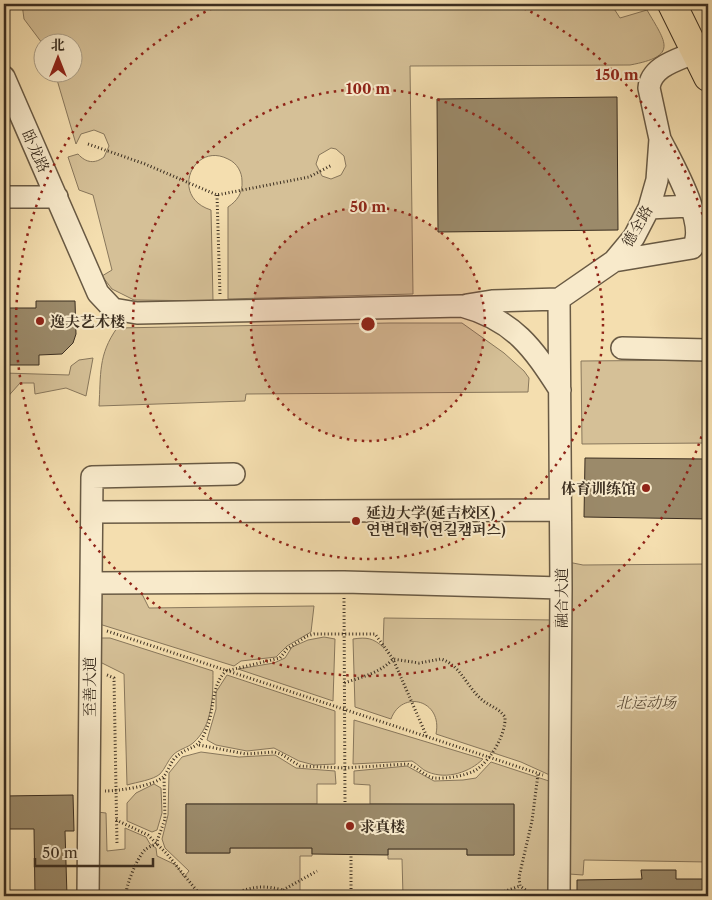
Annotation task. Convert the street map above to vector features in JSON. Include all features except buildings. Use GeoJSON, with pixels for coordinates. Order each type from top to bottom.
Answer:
{"type":"FeatureCollection","features":[{"type":"Feature","properties":{"kind":"main road"},"geometry":{"type":"LineString","coordinates":[[672,4],[708,77]]}},
{"type":"Feature","properties":{"kind":"lane","name":"德全路"},"geometry":{"type":"LineString","coordinates":[[559,299],[614,261],[634,238],[649,208],[658,180],[660,139],[649,88],[650,81],[659,69],[696,52]]}},
{"type":"Feature","properties":{"kind":"lane","name":"卧龙路"},"geometry":{"type":"LineString","coordinates":[[4,77],[98,293],[114,309],[137,313],[462,306]]}},
{"type":"Feature","properties":{"kind":"lane"},"geometry":{"type":"LineString","coordinates":[[614,261],[692,248],[697,242],[698,235],[681,179],[660,139]]}},
{"type":"Feature","properties":{"kind":"lane"},"geometry":{"type":"LineString","coordinates":[[4,197],[56,197]]}},
{"type":"Feature","properties":{"kind":"lane"},"geometry":{"type":"LineString","coordinates":[[649,208],[690,206]]}},
{"type":"Feature","properties":{"kind":"lane"},"geometry":{"type":"LineString","coordinates":[[462,306],[492,300],[559,299]]}},
{"type":"Feature","properties":{"kind":"lane","name":"融合大道"},"geometry":{"type":"LineString","coordinates":[[559,299],[562,588],[559,896]]}},
{"type":"Feature","properties":{"kind":"lane"},"geometry":{"type":"LineString","coordinates":[[462,306],[485,312],[507,325],[528,344],[560,390]]}},
{"type":"Feature","properties":{"kind":"lane"},"geometry":{"type":"LineString","coordinates":[[622,348],[708,350]]}},
{"type":"Feature","properties":{"kind":"lane","name":"至善大道"},"geometry":{"type":"LineString","coordinates":[[88,896],[89,630],[92,583],[92,477],[234,474]]}},
{"type":"Feature","properties":{"kind":"lane"},"geometry":{"type":"LineString","coordinates":[[93,512],[560,510]]}},
{"type":"Feature","properties":{"kind":"lane"},"geometry":{"type":"LineString","coordinates":[[92,583],[344,582],[562,588]]}},
{"type":"Feature","properties":{"kind":"path"},"geometry":{"type":"LineString","coordinates":[[88,144],[145,164],[217,196],[309,177],[332,165]]}},
{"type":"Feature","properties":{"kind":"path"},"geometry":{"type":"LineString","coordinates":[[217,196],[220,311]]}},
{"type":"Feature","properties":{"kind":"path"},"geometry":{"type":"LineString","coordinates":[[344,622],[345,804]]}},
{"type":"Feature","properties":{"kind":"path"},"geometry":{"type":"LineString","coordinates":[[89,630],[102,630],[561,782]]}},
{"type":"Feature","properties":{"kind":"path"},"geometry":{"type":"LineString","coordinates":[[89,790],[116,791],[156,781],[164,776],[173,760],[199,745],[213,708],[216,684],[226,671],[280,658],[287,649],[307,636],[344,633],[375,634],[393,659],[428,738]]}},
{"type":"Feature","properties":{"kind":"path"},"geometry":{"type":"LineString","coordinates":[[344,683],[371,674],[386,666],[393,659]]}},
{"type":"Feature","properties":{"kind":"path"},"geometry":{"type":"LineString","coordinates":[[199,745],[246,754],[281,754],[300,766],[345,768],[407,764],[415,766],[431,777],[440,778],[467,774],[478,769],[504,732],[505,717],[500,710],[482,700],[457,668],[445,660],[419,663],[393,659]]}},
{"type":"Feature","properties":{"kind":"path"},"geometry":{"type":"LineString","coordinates":[[89,669],[114,678],[117,844]]}},
{"type":"Feature","properties":{"kind":"path"},"geometry":{"type":"LineString","coordinates":[[520,886],[520,869],[532,821],[538,774]]}},
{"type":"Feature","properties":{"kind":"path"},"geometry":{"type":"LineString","coordinates":[[126,896],[125,888],[138,861],[144,850],[156,844],[165,819],[164,776]]}},
{"type":"Feature","properties":{"kind":"path"},"geometry":{"type":"LineString","coordinates":[[116,820],[148,836],[201,896]]}},
{"type":"Feature","properties":{"kind":"path"},"geometry":{"type":"LineString","coordinates":[[351,854],[351,896]]}},
{"type":"Feature","properties":{"kind":"path"},"geometry":{"type":"LineString","coordinates":[[283,891],[317,872]]}},
{"type":"Feature","properties":{"kind":"path"},"geometry":{"type":"LineString","coordinates":[[230,896],[257,886],[283,891],[296,896]]}},
{"type":"Feature","properties":{"kind":"path"},"geometry":{"type":"LineString","coordinates":[[491,896],[520,886]]}},
{"type":"Feature","properties":{"kind":"path"},"geometry":{"type":"LineString","coordinates":[[520,886],[534,896]]}},
{"type":"Feature","properties":{"kind":"path"},"geometry":{"type":"LineString","coordinates":[[513,896],[514,889]]}},
{"type":"Feature","properties":{"kind":"green space"},"geometry":{"type":"Polygon","coordinates":[[[22,4],[611,4],[620,18],[647,10],[659,31],[664,46],[662,52],[656,57],[630,65],[410,66],[413,294],[228,299],[228,207],[237,199],[240,193],[242,178],[240,171],[234,163],[215,155],[205,158],[196,164],[191,173],[189,183],[191,194],[198,203],[211,210],[213,301],[134,300],[112,289],[102,276],[112,270],[93,195],[79,190],[68,157],[78,154],[87,161],[94,162],[104,157],[109,146],[104,134],[94,130],[81,134],[76,144],[58,82],[82,82],[82,32],[34,32],[24,19],[22,4]],[[331,148],[319,155],[316,164],[322,176],[331,179],[341,175],[346,166],[344,156],[336,149],[331,148]]]}},
{"type":"Feature","properties":{"kind":"green space"},"geometry":{"type":"Polygon","coordinates":[[[462,323],[504,353],[524,371],[529,378],[528,392],[246,394],[245,401],[99,406],[103,356],[117,328],[462,323]]]}},
{"type":"Feature","properties":{"kind":"green space"},"geometry":{"type":"Polygon","coordinates":[[[93,358],[86,396],[66,388],[35,394],[34,383],[20,383],[4,401],[4,373],[69,375],[71,366],[79,360],[93,358]]]}},
{"type":"Feature","properties":{"kind":"green space"},"geometry":{"type":"Polygon","coordinates":[[[708,360],[708,443],[582,444],[581,361],[708,360]]]}},
{"type":"Feature","properties":{"kind":"green space","name":"北运动场"},"geometry":{"type":"Polygon","coordinates":[[[568,562],[583,565],[708,564],[708,862],[584,860],[583,875],[569,874],[568,562]]]}},
{"type":"Feature","properties":{"kind":"green space"},"geometry":{"type":"Polygon","coordinates":[[[103,592],[141,592],[149,608],[314,606],[311,632],[287,646],[276,657],[241,661],[234,666],[96,623],[96,604],[103,592]]]}},
{"type":"Feature","properties":{"kind":"green space"},"geometry":{"type":"Polygon","coordinates":[[[384,618],[554,620],[554,777],[521,762],[436,734],[437,722],[433,713],[428,706],[420,702],[404,704],[396,710],[391,719],[355,707],[353,639],[370,639],[383,647],[384,618]]]}},
{"type":"Feature","properties":{"kind":"green space"},"geometry":{"type":"Polygon","coordinates":[[[324,637],[335,639],[333,701],[238,669],[274,663],[285,658],[292,647],[308,640],[324,637]]]}},
{"type":"Feature","properties":{"kind":"green space"},"geometry":{"type":"Polygon","coordinates":[[[95,638],[110,638],[213,671],[211,710],[205,728],[193,743],[173,755],[162,772],[153,778],[127,785],[124,674],[94,659],[95,638]]]}},
{"type":"Feature","properties":{"kind":"green space"},"geometry":{"type":"Polygon","coordinates":[[[227,675],[335,711],[335,764],[314,765],[299,761],[274,748],[247,751],[216,745],[207,740],[216,709],[216,692],[227,675]]]}},
{"type":"Feature","properties":{"kind":"green space"},"geometry":{"type":"Polygon","coordinates":[[[354,720],[483,759],[472,768],[450,775],[426,771],[412,761],[353,764],[354,720]]]}},
{"type":"Feature","properties":{"kind":"green space"},"geometry":{"type":"Polygon","coordinates":[[[201,752],[239,757],[275,755],[296,768],[335,771],[336,784],[317,784],[317,804],[186,804],[186,853],[229,853],[230,848],[312,848],[312,856],[300,856],[300,896],[99,896],[97,812],[106,813],[107,851],[125,849],[125,828],[146,837],[150,844],[156,848],[157,856],[176,865],[184,877],[189,871],[165,848],[162,839],[168,815],[169,773],[182,757],[201,752]]]}},
{"type":"Feature","properties":{"kind":"green space"},"geometry":{"type":"Polygon","coordinates":[[[491,762],[555,783],[552,896],[403,896],[402,859],[388,859],[388,849],[467,849],[467,855],[514,855],[514,805],[370,804],[370,785],[354,784],[354,771],[407,766],[434,781],[463,780],[476,778],[491,762]]]}},
{"type":"Feature","properties":{"kind":"green space"},"geometry":{"type":"Polygon","coordinates":[[[154,784],[161,788],[162,813],[157,830],[152,832],[127,821],[127,803],[136,793],[154,784]]]}},
{"type":"Feature","properties":{"kind":"place","name":"逸夫艺术楼"},"geometry":{"type":"Point","coordinates":[40,321]}},
{"type":"Feature","properties":{"kind":"place","name":"体育训练馆"},"geometry":{"type":"Point","coordinates":[646,488]}},
{"type":"Feature","properties":{"kind":"place","name":"延边大学(延吉校区) 연변대학(연길캠퍼스)"},"geometry":{"type":"Point","coordinates":[356,521]}},
{"type":"Feature","properties":{"kind":"place","name":"求真楼"},"geometry":{"type":"Point","coordinates":[350,826]}}]}
